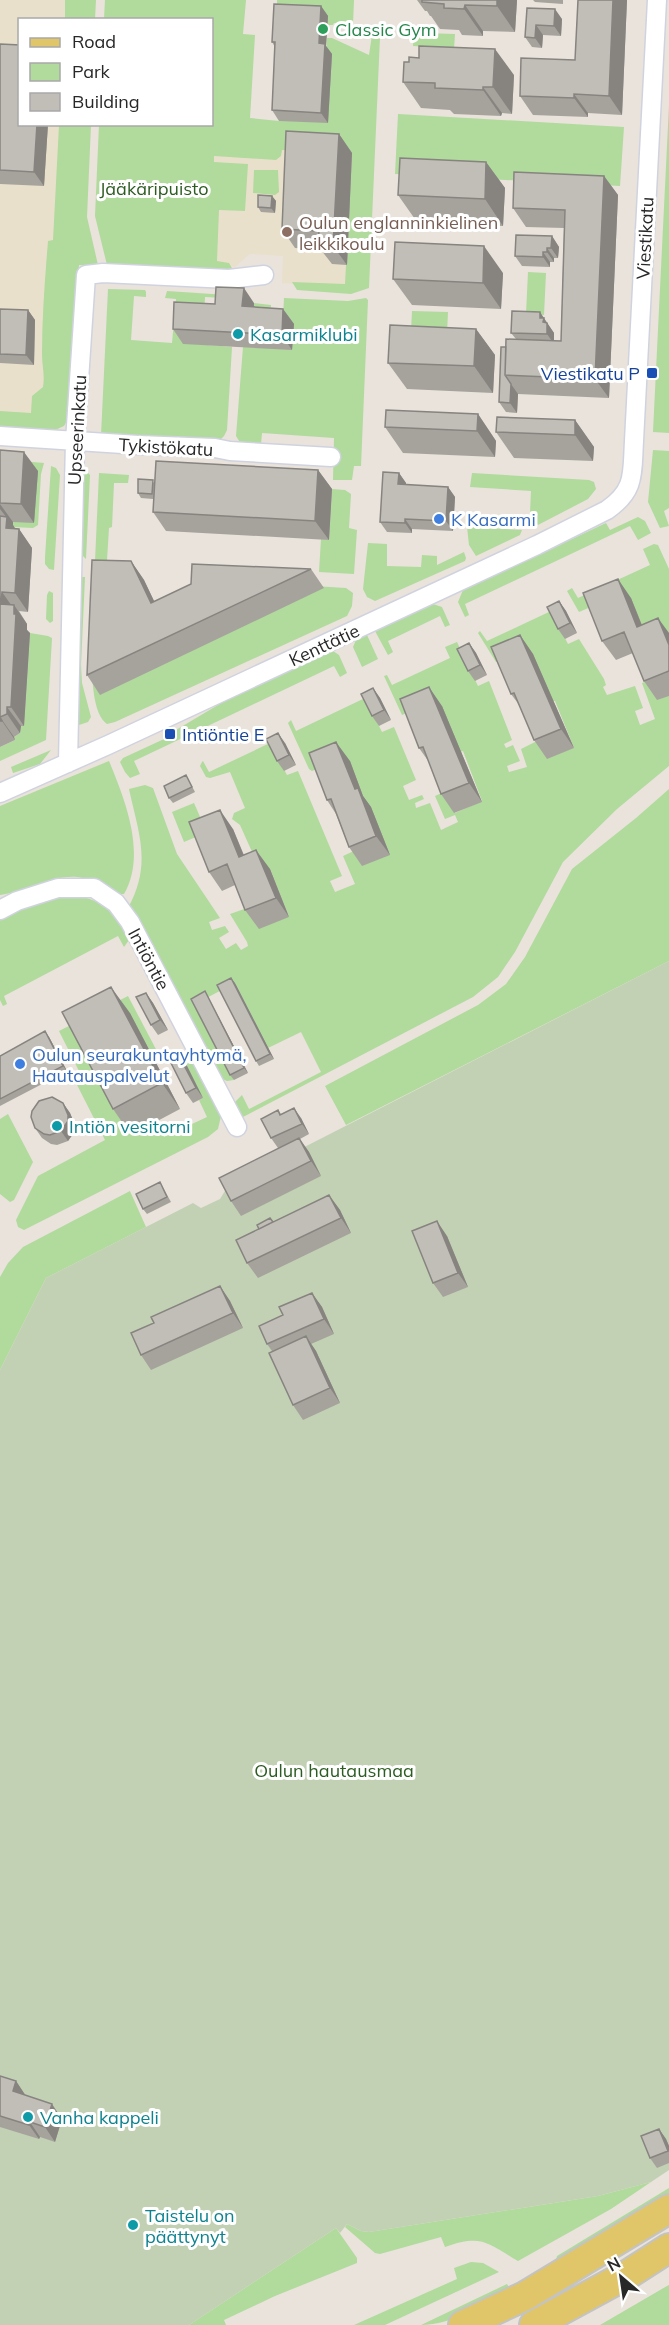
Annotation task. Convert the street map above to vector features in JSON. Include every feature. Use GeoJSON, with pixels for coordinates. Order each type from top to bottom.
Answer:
{"type":"FeatureCollection","features":[{"type":"Feature","properties":{"kind":"main road"},"geometry":{"type":"LineString","coordinates":[[463,2325],[525,2296],[669,2210]]}},
{"type":"Feature","properties":{"kind":"main road"},"geometry":{"type":"LineString","coordinates":[[534,2325],[630,2273],[669,2248]]}},
{"type":"Feature","properties":{"kind":"street","name":"Viestikatu"},"geometry":{"type":"LineString","coordinates":[[632,477],[657,0]]}},
{"type":"Feature","properties":{"kind":"street","name":"Upseerinkatu"},"geometry":{"type":"LineString","coordinates":[[68,763],[75,441],[86,275],[103,273],[229,279],[264,275]]}},
{"type":"Feature","properties":{"kind":"street","name":"Tykistökatu"},"geometry":{"type":"LineString","coordinates":[[0,436],[331,457]]}},
{"type":"Feature","properties":{"kind":"street","name":"Kenttätie"},"geometry":{"type":"LineString","coordinates":[[0,793],[441,591],[607,510],[617,503],[628,490],[632,477]]}},
{"type":"Feature","properties":{"kind":"street","name":"Intiöntie"},"geometry":{"type":"LineString","coordinates":[[0,910],[17,901],[58,888],[94,888],[116,903],[130,922],[237,1127]]}},
{"type":"Feature","properties":{"kind":"shaded area"},"geometry":{"type":"Polygon","coordinates":[[[0,0],[83,0],[82,18],[18,18],[18,126],[77,126],[62,416],[0,420],[0,0]]]}},
{"type":"Feature","properties":{"kind":"shaded area","name":"Oulun englanninkielinen leikkikoulu"},"geometry":{"type":"Polygon","coordinates":[[[215,133],[368,140],[360,288],[282,283],[283,256],[250,254],[235,267],[208,266],[215,133]]]}},
{"type":"Feature","properties":{"kind":"green space"},"geometry":{"type":"Polygon","coordinates":[[[65,0],[96,0],[95,18],[65,18],[65,0]]]}},
{"type":"Feature","properties":{"kind":"green space","name":"Jääkäripuisto"},"geometry":{"type":"Polygon","coordinates":[[[105,0],[246,0],[243,34],[255,35],[250,118],[279,121],[326,54],[327,38],[332,38],[369,55],[372,35],[380,37],[369,288],[351,294],[297,290],[292,282],[345,284],[352,153],[282,150],[281,156],[276,160],[214,156],[214,162],[248,164],[245,211],[219,210],[217,261],[229,263],[233,270],[229,272],[107,265],[95,216],[99,126],[213,126],[213,18],[104,18],[105,0]]]}},
{"type":"Feature","properties":{"kind":"green space"},"geometry":{"type":"Polygon","coordinates":[[[277,0],[354,0],[353,24],[327,25],[277,14],[277,0]]]}},
{"type":"Feature","properties":{"kind":"green space"},"geometry":{"type":"Polygon","coordinates":[[[414,28],[423,28],[424,33],[455,34],[454,49],[413,46],[414,28]]]}},
{"type":"Feature","properties":{"kind":"green space"},"geometry":{"type":"Polygon","coordinates":[[[669,105],[669,433],[653,432],[669,105]]]}},
{"type":"Feature","properties":{"kind":"green space"},"geometry":{"type":"Polygon","coordinates":[[[398,114],[624,127],[620,186],[395,174],[398,114]]]}},
{"type":"Feature","properties":{"kind":"green space"},"geometry":{"type":"Polygon","coordinates":[[[59,126],[91,126],[87,217],[98,265],[79,265],[71,414],[64,426],[53,431],[0,429],[0,411],[31,413],[32,396],[43,387],[44,297],[48,241],[53,240],[59,126]]]}},
{"type":"Feature","properties":{"kind":"green space"},"geometry":{"type":"Polygon","coordinates":[[[254,170],[278,170],[279,192],[275,195],[253,193],[254,170]]]}},
{"type":"Feature","properties":{"kind":"green space"},"geometry":{"type":"Polygon","coordinates":[[[528,272],[546,273],[544,315],[526,314],[528,272]]]}},
{"type":"Feature","properties":{"kind":"green space"},"geometry":{"type":"Polygon","coordinates":[[[108,289],[145,290],[146,292],[146,297],[134,296],[131,340],[172,343],[176,299],[165,298],[167,291],[227,295],[227,298],[205,297],[204,318],[183,343],[232,347],[227,430],[219,441],[101,435],[108,289]]]}},
{"type":"Feature","properties":{"kind":"green space"},"geometry":{"type":"Polygon","coordinates":[[[284,298],[348,301],[366,298],[368,300],[361,466],[354,466],[352,480],[333,480],[334,438],[262,433],[261,444],[241,444],[236,436],[243,347],[253,321],[254,303],[271,305],[270,318],[283,318],[284,298]]]}},
{"type":"Feature","properties":{"kind":"green space"},"geometry":{"type":"Polygon","coordinates":[[[412,311],[448,312],[447,333],[411,331],[412,311]]]}},
{"type":"Feature","properties":{"kind":"green space"},"geometry":{"type":"Polygon","coordinates":[[[653,450],[669,451],[669,508],[664,511],[669,526],[660,528],[648,502],[653,450]]]}},
{"type":"Feature","properties":{"kind":"green space"},"geometry":{"type":"Polygon","coordinates":[[[10,460],[44,463],[41,474],[38,525],[33,528],[13,527],[10,460]]]}},
{"type":"Feature","properties":{"kind":"green space"},"geometry":{"type":"Polygon","coordinates":[[[51,466],[56,468],[60,475],[54,570],[49,569],[45,564],[51,466]]]}},
{"type":"Feature","properties":{"kind":"green space"},"geometry":{"type":"Polygon","coordinates":[[[99,473],[129,475],[128,483],[114,483],[112,527],[109,528],[107,560],[95,561],[99,473]]]}},
{"type":"Feature","properties":{"kind":"green space"},"geometry":{"type":"Polygon","coordinates":[[[472,473],[589,480],[594,482],[596,489],[588,499],[538,525],[530,513],[531,491],[470,487],[472,473]]]}},
{"type":"Feature","properties":{"kind":"green space"},"geometry":{"type":"Polygon","coordinates":[[[84,474],[90,475],[86,559],[80,553],[83,479],[84,474]]]}},
{"type":"Feature","properties":{"kind":"green space"},"geometry":{"type":"Polygon","coordinates":[[[332,489],[345,490],[351,494],[349,528],[357,530],[354,574],[319,572],[321,539],[329,540],[332,489]]]}},
{"type":"Feature","properties":{"kind":"green space"},"geometry":{"type":"Polygon","coordinates":[[[638,517],[645,521],[651,533],[638,540],[630,526],[465,604],[469,615],[465,617],[458,602],[463,590],[606,523],[610,530],[638,517]]]}},
{"type":"Feature","properties":{"kind":"green space"},"geometry":{"type":"Polygon","coordinates":[[[467,527],[522,530],[520,535],[476,556],[469,545],[467,527]]]}},
{"type":"Feature","properties":{"kind":"green space"},"geometry":{"type":"Polygon","coordinates":[[[368,543],[387,544],[387,566],[421,567],[422,555],[437,556],[437,565],[464,552],[466,558],[465,561],[375,601],[367,597],[363,589],[368,543]]]}},
{"type":"Feature","properties":{"kind":"green space"},"geometry":{"type":"Polygon","coordinates":[[[654,544],[658,545],[669,569],[669,638],[650,646],[612,598],[579,612],[567,591],[572,588],[578,598],[650,565],[643,549],[654,544]]]}},
{"type":"Feature","properties":{"kind":"green space"},"geometry":{"type":"Polygon","coordinates":[[[85,577],[82,683],[91,717],[88,722],[76,726],[79,579],[85,577]]]}},
{"type":"Feature","properties":{"kind":"green space"},"geometry":{"type":"Polygon","coordinates":[[[314,586],[346,588],[353,593],[352,606],[347,616],[115,722],[107,724],[102,718],[95,701],[92,652],[101,694],[314,586]]]}},
{"type":"Feature","properties":{"kind":"green space"},"geometry":{"type":"Polygon","coordinates":[[[49,591],[53,593],[53,621],[50,623],[46,619],[49,591]]]}},
{"type":"Feature","properties":{"kind":"green space"},"geometry":{"type":"Polygon","coordinates":[[[433,604],[442,607],[450,625],[445,627],[440,616],[388,641],[393,652],[388,655],[375,631],[433,604]]]}},
{"type":"Feature","properties":{"kind":"green space"},"geometry":{"type":"Polygon","coordinates":[[[551,611],[568,644],[579,639],[604,679],[606,685],[603,687],[607,695],[635,686],[643,708],[635,711],[640,725],[655,719],[642,683],[649,680],[669,696],[669,766],[617,809],[563,862],[515,952],[498,977],[473,997],[241,1118],[234,1103],[242,1095],[249,1109],[321,1072],[301,1032],[268,1048],[235,983],[195,1004],[234,1080],[227,1081],[218,1077],[128,908],[140,877],[142,863],[139,835],[129,789],[145,785],[153,788],[177,854],[220,918],[209,922],[212,930],[225,926],[229,932],[219,938],[226,949],[236,943],[241,950],[248,946],[247,942],[230,914],[250,907],[289,917],[270,869],[261,872],[240,825],[232,819],[234,813],[245,808],[230,772],[206,777],[200,766],[202,762],[209,772],[270,743],[287,775],[298,771],[342,876],[330,881],[335,892],[355,884],[343,856],[356,850],[338,760],[312,771],[309,769],[288,723],[291,720],[296,731],[365,698],[382,732],[394,727],[416,780],[403,786],[409,800],[422,795],[424,799],[415,803],[416,808],[430,803],[441,830],[458,822],[455,815],[445,819],[435,796],[446,791],[455,813],[482,801],[463,751],[460,752],[427,705],[402,715],[384,676],[387,675],[392,685],[450,658],[445,647],[457,642],[478,686],[489,681],[512,740],[504,744],[506,748],[513,745],[520,761],[507,766],[509,772],[527,767],[521,749],[539,740],[574,748],[555,701],[528,649],[496,662],[478,633],[480,631],[487,641],[551,611]]]}},
{"type":"Feature","properties":{"kind":"green space"},"geometry":{"type":"Polygon","coordinates":[[[30,633],[52,638],[46,740],[0,761],[0,747],[15,740],[14,737],[20,733],[21,726],[24,725],[30,633]]]}},
{"type":"Feature","properties":{"kind":"green space"},"geometry":{"type":"Polygon","coordinates":[[[367,635],[378,659],[362,667],[353,647],[356,640],[367,635]]]}},
{"type":"Feature","properties":{"kind":"green space"},"geometry":{"type":"Polygon","coordinates":[[[333,651],[339,655],[347,673],[340,677],[334,666],[134,761],[140,774],[130,778],[125,772],[120,762],[123,758],[177,733],[176,730],[223,702],[333,651]]]}},
{"type":"Feature","properties":{"kind":"green space"},"geometry":{"type":"Polygon","coordinates":[[[51,750],[40,764],[13,773],[11,767],[51,750]]]}},
{"type":"Feature","properties":{"kind":"green space"},"geometry":{"type":"Polygon","coordinates":[[[109,761],[127,810],[134,845],[131,878],[124,894],[114,892],[91,880],[67,877],[0,895],[0,806],[109,761]]]}},
{"type":"Feature","properties":{"kind":"green space"},"geometry":{"type":"Polygon","coordinates":[[[669,789],[669,961],[346,1125],[325,1086],[478,1005],[506,984],[525,957],[572,869],[669,789]]]}},
{"type":"Feature","properties":{"kind":"green space"},"geometry":{"type":"Polygon","coordinates":[[[194,803],[204,826],[217,828],[184,842],[172,812],[194,803]]]}},
{"type":"Feature","properties":{"kind":"green space"},"geometry":{"type":"Polygon","coordinates":[[[77,895],[95,901],[109,910],[129,940],[124,947],[118,936],[4,996],[7,1004],[3,1006],[0,1000],[0,920],[46,897],[77,895]]]}},
{"type":"Feature","properties":{"kind":"green space","name":"Oulun hautausmaa"},"geometry":{"type":"Polygon","coordinates":[[[669,961],[669,2170],[651,2182],[598,2196],[369,2232],[347,2224],[340,2233],[336,2228],[189,2325],[0,2325],[0,1370],[46,1278],[193,1203],[201,1208],[220,1199],[228,1186],[669,961]]]}},
{"type":"Feature","properties":{"kind":"green space"},"geometry":{"type":"Polygon","coordinates":[[[128,996],[159,1055],[153,1058],[130,1013],[132,1135],[155,1122],[164,1137],[207,1117],[199,1100],[203,1098],[177,1058],[187,1052],[221,1116],[218,1129],[208,1137],[24,1230],[18,1227],[16,1220],[38,1176],[105,1140],[73,1077],[80,1073],[59,1031],[128,996]]]}},
{"type":"Feature","properties":{"kind":"green space"},"geometry":{"type":"Polygon","coordinates":[[[8,1114],[33,1162],[14,1200],[10,1202],[0,1194],[0,1119],[8,1114]]]}},
{"type":"Feature","properties":{"kind":"green space"},"geometry":{"type":"Polygon","coordinates":[[[130,1191],[146,1227],[46,1278],[0,1370],[0,1277],[8,1263],[23,1247],[130,1191]]]}},
{"type":"Feature","properties":{"kind":"green space"},"geometry":{"type":"Polygon","coordinates":[[[651,2182],[611,2209],[518,2261],[484,2242],[468,2241],[445,2247],[441,2237],[380,2254],[375,2253],[345,2227],[347,2224],[369,2232],[598,2196],[651,2182]]]}},
{"type":"Feature","properties":{"kind":"green space"},"geometry":{"type":"Polygon","coordinates":[[[669,2188],[669,2197],[559,2262],[556,2260],[557,2256],[669,2188]]]}},
{"type":"Feature","properties":{"kind":"green space"},"geometry":{"type":"Polygon","coordinates":[[[336,2228],[357,2258],[357,2263],[275,2296],[224,2320],[226,2325],[189,2325],[336,2228]]]}},
{"type":"Feature","properties":{"kind":"green space"},"geometry":{"type":"Polygon","coordinates":[[[471,2262],[483,2263],[499,2272],[385,2325],[354,2325],[457,2279],[454,2268],[471,2262]]]}},
{"type":"Feature","properties":{"kind":"green space"},"geometry":{"type":"Polygon","coordinates":[[[507,2284],[510,2289],[467,2313],[433,2324],[421,2325],[507,2284]]]}},
{"type":"Feature","properties":{"kind":"green space"},"geometry":{"type":"Polygon","coordinates":[[[669,2285],[669,2325],[600,2325],[667,2286],[669,2285]]]}},
{"type":"Feature","properties":{"kind":"building"},"geometry":{"type":"Polygon","coordinates":[[[422,0],[497,0],[497,6],[465,5],[464,9],[444,8],[444,4],[422,2],[422,0]]]}},
{"type":"Feature","properties":{"kind":"building"},"geometry":{"type":"Polygon","coordinates":[[[578,0],[613,0],[609,96],[574,94],[574,98],[520,96],[521,58],[575,60],[578,0]]]}},
{"type":"Feature","properties":{"kind":"building"},"geometry":{"type":"Polygon","coordinates":[[[274,4],[321,6],[319,43],[325,44],[321,113],[272,110],[274,4]]]}},
{"type":"Feature","properties":{"kind":"building"},"geometry":{"type":"Polygon","coordinates":[[[527,8],[555,9],[554,26],[536,25],[535,38],[525,37],[527,8]]]}},
{"type":"Feature","properties":{"kind":"building"},"geometry":{"type":"Polygon","coordinates":[[[0,44],[18,45],[18,126],[37,126],[34,172],[0,170],[0,44]]]}},
{"type":"Feature","properties":{"kind":"building"},"geometry":{"type":"Polygon","coordinates":[[[419,46],[495,49],[493,87],[483,87],[483,90],[435,88],[435,83],[403,82],[404,62],[409,62],[409,57],[419,58],[419,46]]]}},
{"type":"Feature","properties":{"kind":"building"},"geometry":{"type":"Polygon","coordinates":[[[286,131],[339,134],[333,246],[318,245],[319,231],[282,229],[286,131]]]}},
{"type":"Feature","properties":{"kind":"building"},"geometry":{"type":"Polygon","coordinates":[[[400,158],[486,162],[485,199],[398,195],[400,158]]]}},
{"type":"Feature","properties":{"kind":"building"},"geometry":{"type":"Polygon","coordinates":[[[514,172],[604,176],[595,379],[505,375],[506,339],[561,341],[565,210],[513,208],[514,172]]]}},
{"type":"Feature","properties":{"kind":"building"},"geometry":{"type":"Polygon","coordinates":[[[258,195],[272,196],[271,208],[258,207],[258,195]]]}},
{"type":"Feature","properties":{"kind":"building"},"geometry":{"type":"Polygon","coordinates":[[[516,235],[552,236],[551,248],[543,252],[543,257],[515,256],[516,235]]]}},
{"type":"Feature","properties":{"kind":"building"},"geometry":{"type":"Polygon","coordinates":[[[395,242],[484,246],[483,283],[393,279],[395,242]]]}},
{"type":"Feature","properties":{"kind":"building"},"geometry":{"type":"Polygon","coordinates":[[[216,287],[244,288],[242,306],[283,309],[282,335],[173,329],[174,302],[215,304],[216,287]]]}},
{"type":"Feature","properties":{"kind":"building"},"geometry":{"type":"Polygon","coordinates":[[[0,309],[28,310],[26,355],[0,354],[0,309]]]}},
{"type":"Feature","properties":{"kind":"building"},"geometry":{"type":"Polygon","coordinates":[[[512,311],[540,312],[540,318],[544,318],[543,322],[547,323],[547,334],[511,333],[512,311]]]}},
{"type":"Feature","properties":{"kind":"building"},"geometry":{"type":"Polygon","coordinates":[[[390,325],[476,329],[474,366],[388,363],[390,325]]]}},
{"type":"Feature","properties":{"kind":"building"},"geometry":{"type":"Polygon","coordinates":[[[501,347],[506,347],[505,375],[511,384],[510,403],[499,402],[501,347]]]}},
{"type":"Feature","properties":{"kind":"building"},"geometry":{"type":"Polygon","coordinates":[[[386,410],[478,414],[477,431],[385,427],[386,410]]]}},
{"type":"Feature","properties":{"kind":"building"},"geometry":{"type":"Polygon","coordinates":[[[497,417],[575,420],[575,435],[496,432],[497,417]]]}},
{"type":"Feature","properties":{"kind":"building"},"geometry":{"type":"Polygon","coordinates":[[[0,450],[24,452],[21,504],[0,503],[0,450]]]}},
{"type":"Feature","properties":{"kind":"building"},"geometry":{"type":"Polygon","coordinates":[[[156,461],[318,470],[315,521],[153,512],[156,461]]]}},
{"type":"Feature","properties":{"kind":"building"},"geometry":{"type":"Polygon","coordinates":[[[383,472],[399,473],[398,484],[448,487],[446,521],[405,519],[405,523],[380,522],[383,472]]]}},
{"type":"Feature","properties":{"kind":"building"},"geometry":{"type":"Polygon","coordinates":[[[138,479],[153,480],[152,494],[138,493],[138,479]]]}},
{"type":"Feature","properties":{"kind":"building"},"geometry":{"type":"Polygon","coordinates":[[[0,516],[7,517],[6,528],[19,529],[15,593],[2,592],[1,604],[14,605],[14,614],[16,614],[11,707],[7,707],[7,714],[0,717],[0,516]]]}},
{"type":"Feature","properties":{"kind":"building"},"geometry":{"type":"Polygon","coordinates":[[[92,560],[131,561],[151,603],[191,584],[192,564],[311,569],[87,675],[92,560]]]}},
{"type":"Feature","properties":{"kind":"building"},"geometry":{"type":"Polygon","coordinates":[[[618,579],[637,627],[658,618],[669,645],[669,671],[644,681],[624,632],[602,641],[583,593],[618,579]]]}},
{"type":"Feature","properties":{"kind":"building"},"geometry":{"type":"Polygon","coordinates":[[[559,601],[570,623],[558,629],[547,607],[559,601]]]}},
{"type":"Feature","properties":{"kind":"building"},"geometry":{"type":"Polygon","coordinates":[[[520,635],[561,729],[534,740],[491,647],[520,635]]]}},
{"type":"Feature","properties":{"kind":"building"},"geometry":{"type":"Polygon","coordinates":[[[469,643],[480,665],[468,671],[457,649],[469,643]]]}},
{"type":"Feature","properties":{"kind":"building"},"geometry":{"type":"Polygon","coordinates":[[[429,687],[469,783],[441,794],[423,747],[419,748],[400,699],[429,687]]]}},
{"type":"Feature","properties":{"kind":"building"},"geometry":{"type":"Polygon","coordinates":[[[373,688],[384,710],[372,716],[361,694],[373,688]]]}},
{"type":"Feature","properties":{"kind":"building"},"geometry":{"type":"Polygon","coordinates":[[[278,733],[289,755],[277,761],[266,739],[278,733]]]}},
{"type":"Feature","properties":{"kind":"building"},"geometry":{"type":"Polygon","coordinates":[[[336,742],[355,789],[358,788],[376,836],[349,847],[331,799],[327,800],[309,753],[336,742]]]}},
{"type":"Feature","properties":{"kind":"building"},"geometry":{"type":"Polygon","coordinates":[[[186,775],[192,787],[169,798],[164,786],[186,775]]]}},
{"type":"Feature","properties":{"kind":"building"},"geometry":{"type":"Polygon","coordinates":[[[220,810],[239,857],[256,850],[276,898],[245,910],[227,864],[209,872],[189,822],[220,810]]]}},
{"type":"Feature","properties":{"kind":"building"},"geometry":{"type":"Polygon","coordinates":[[[231,978],[270,1054],[256,1061],[217,985],[231,978]]]}},
{"type":"Feature","properties":{"kind":"building"},"geometry":{"type":"Polygon","coordinates":[[[111,987],[162,1083],[113,1109],[62,1012],[111,987]]]}},
{"type":"Feature","properties":{"kind":"building"},"geometry":{"type":"Polygon","coordinates":[[[205,991],[244,1068],[230,1075],[191,999],[205,991]]]}},
{"type":"Feature","properties":{"kind":"building"},"geometry":{"type":"Polygon","coordinates":[[[146,993],[160,1020],[151,1025],[136,997],[146,993]]]}},
{"type":"Feature","properties":{"kind":"building"},"geometry":{"type":"Polygon","coordinates":[[[45,1031],[63,1066],[0,1099],[0,1056],[45,1031]]]}},
{"type":"Feature","properties":{"kind":"building"},"geometry":{"type":"Polygon","coordinates":[[[179,1056],[196,1088],[186,1093],[170,1061],[179,1056]]]}},
{"type":"Feature","properties":{"kind":"building"},"geometry":{"type":"Polygon","coordinates":[[[52,1097],[63,1103],[68,1121],[61,1131],[50,1135],[35,1128],[31,1117],[39,1101],[52,1097]]]}},
{"type":"Feature","properties":{"kind":"building"},"geometry":{"type":"Polygon","coordinates":[[[294,1108],[302,1124],[271,1138],[261,1119],[278,1110],[280,1115],[294,1108]]]}},
{"type":"Feature","properties":{"kind":"building"},"geometry":{"type":"Polygon","coordinates":[[[299,1138],[311,1161],[231,1201],[219,1178],[299,1138]]]}},
{"type":"Feature","properties":{"kind":"building"},"geometry":{"type":"Polygon","coordinates":[[[160,1182],[167,1197],[143,1209],[136,1194],[160,1182]]]}},
{"type":"Feature","properties":{"kind":"building"},"geometry":{"type":"Polygon","coordinates":[[[329,1195],[341,1218],[247,1263],[236,1240],[329,1195]]]}},
{"type":"Feature","properties":{"kind":"building"},"geometry":{"type":"Polygon","coordinates":[[[270,1218],[273,1222],[259,1229],[257,1225],[270,1218]]]}},
{"type":"Feature","properties":{"kind":"building"},"geometry":{"type":"Polygon","coordinates":[[[437,1221],[458,1273],[433,1283],[412,1231],[437,1221]]]}},
{"type":"Feature","properties":{"kind":"building"},"geometry":{"type":"Polygon","coordinates":[[[220,1286],[233,1313],[141,1355],[131,1333],[154,1323],[151,1317],[220,1286]]]}},
{"type":"Feature","properties":{"kind":"building"},"geometry":{"type":"Polygon","coordinates":[[[312,1293],[324,1319],[267,1344],[259,1326],[283,1315],[279,1307],[312,1293]]]}},
{"type":"Feature","properties":{"kind":"building"},"geometry":{"type":"Polygon","coordinates":[[[306,1336],[330,1388],[293,1405],[269,1353],[306,1336]]]}},
{"type":"Feature","properties":{"kind":"building"},"geometry":{"type":"Polygon","coordinates":[[[0,2076],[16,2081],[13,2091],[52,2104],[45,2127],[30,2122],[29,2125],[0,2116],[0,2076]]]}},
{"type":"Feature","properties":{"kind":"building"},"geometry":{"type":"Polygon","coordinates":[[[659,2129],[668,2151],[650,2158],[641,2136],[659,2129]]]}},
{"type":"Feature","properties":{"kind":"place","name":"Classic Gym"},"geometry":{"type":"Point","coordinates":[323,29]}},
{"type":"Feature","properties":{"kind":"place","name":"Oulun englanninkielinen leikkikoulu"},"geometry":{"type":"Point","coordinates":[287,232]}},
{"type":"Feature","properties":{"kind":"place","name":"Kasarmiklubi"},"geometry":{"type":"Point","coordinates":[238,334]}},
{"type":"Feature","properties":{"kind":"place","name":"Viestikatu P"},"geometry":{"type":"Point","coordinates":[652,373]}},
{"type":"Feature","properties":{"kind":"place","name":"K Kasarmi"},"geometry":{"type":"Point","coordinates":[439,519]}},
{"type":"Feature","properties":{"kind":"place","name":"Intiöntie E"},"geometry":{"type":"Point","coordinates":[170,734]}},
{"type":"Feature","properties":{"kind":"place","name":"Oulun seurakuntayhtymä, Hautauspalvelut"},"geometry":{"type":"Point","coordinates":[20,1064]}},
{"type":"Feature","properties":{"kind":"place","name":"Intiön vesitorni"},"geometry":{"type":"Point","coordinates":[57,1126]}},
{"type":"Feature","properties":{"kind":"place","name":"Vanha kappeli"},"geometry":{"type":"Point","coordinates":[28,2117]}},
{"type":"Feature","properties":{"kind":"place","name":"Taistelu on päättynyt"},"geometry":{"type":"Point","coordinates":[133,2225]}}]}
